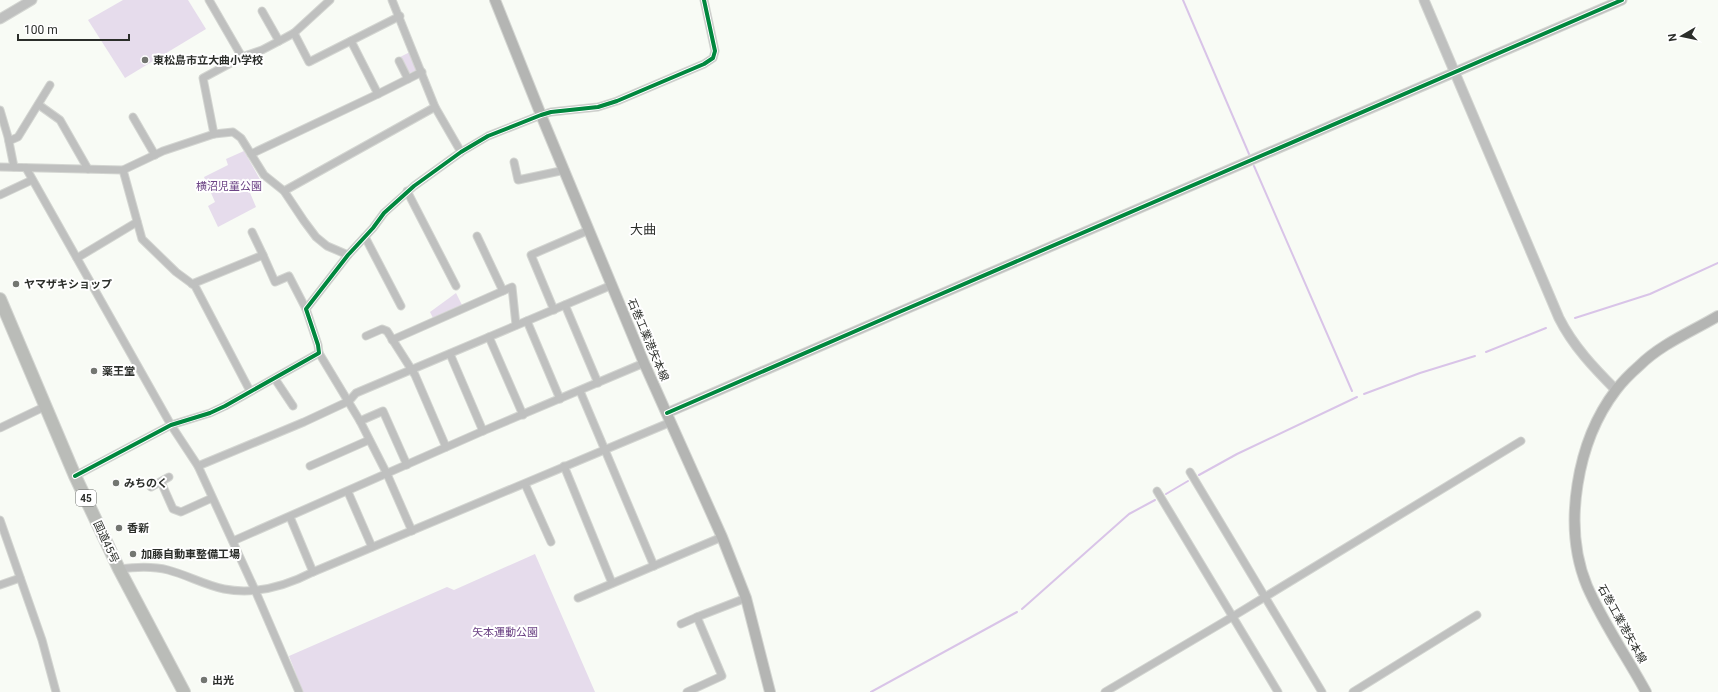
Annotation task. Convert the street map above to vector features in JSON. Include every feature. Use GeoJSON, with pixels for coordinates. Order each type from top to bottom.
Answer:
{"type":"FeatureCollection","features":[{"type":"Feature","properties":{"kind":"highway","name":"国道45号"},"geometry":{"type":"LineString","coordinates":[[0,298],[75,476],[119,569],[184,692]]}},
{"type":"Feature","properties":{"kind":"main road","name":"石巻工業港矢本線"},"geometry":{"type":"LineString","coordinates":[[495,0],[644,363],[722,537],[746,598],[770,692]]}},
{"type":"Feature","properties":{"kind":"main road","name":"石巻工業港矢本線"},"geometry":{"type":"LineString","coordinates":[[1646,692],[1590,591],[1581,567],[1576,544],[1574,521],[1574,506],[1579,474],[1596,423],[1616,390],[1639,366],[1658,350],[1718,316]]}},
{"type":"Feature","properties":{"kind":"street"},"geometry":{"type":"LineString","coordinates":[[1,17],[32,0]]}},
{"type":"Feature","properties":{"kind":"street"},"geometry":{"type":"LineString","coordinates":[[208,0],[242,57]]}},
{"type":"Feature","properties":{"kind":"street"},"geometry":{"type":"LineString","coordinates":[[214,134],[204,78],[242,57],[279,42],[294,33],[330,0]]}},
{"type":"Feature","properties":{"kind":"street"},"geometry":{"type":"LineString","coordinates":[[392,0],[400,16],[436,107],[462,152]]}},
{"type":"Feature","properties":{"kind":"street"},"geometry":{"type":"LineString","coordinates":[[306,309],[348,255],[384,213],[407,191],[462,152],[488,136],[541,115],[550,112],[598,107],[617,101],[704,64],[713,58],[715,51],[704,0]]}},
{"type":"Feature","properties":{"kind":"street"},"geometry":{"type":"LineString","coordinates":[[1424,0],[1565,329],[1593,367],[1616,390]]}},
{"type":"Feature","properties":{"kind":"street"},"geometry":{"type":"LineString","coordinates":[[119,569],[135,567],[168,570],[224,589],[255,590],[276,588],[294,582],[313,572],[605,450],[669,418],[904,309],[1622,0]]}},
{"type":"Feature","properties":{"kind":"street"},"geometry":{"type":"LineString","coordinates":[[262,11],[279,42]]}},
{"type":"Feature","properties":{"kind":"street"},"geometry":{"type":"LineString","coordinates":[[294,33],[309,62],[400,16]]}},
{"type":"Feature","properties":{"kind":"street"},"geometry":{"type":"LineString","coordinates":[[351,41],[378,94]]}},
{"type":"Feature","properties":{"kind":"street"},"geometry":{"type":"LineString","coordinates":[[399,61],[408,79]]}},
{"type":"Feature","properties":{"kind":"street"},"geometry":{"type":"LineString","coordinates":[[251,154],[422,72]]}},
{"type":"Feature","properties":{"kind":"street"},"geometry":{"type":"LineString","coordinates":[[9,141],[18,138],[50,85]]}},
{"type":"Feature","properties":{"kind":"street"},"geometry":{"type":"LineString","coordinates":[[39,105],[60,120],[88,169]]}},
{"type":"Feature","properties":{"kind":"street"},"geometry":{"type":"LineString","coordinates":[[284,191],[436,107]]}},
{"type":"Feature","properties":{"kind":"street"},"geometry":{"type":"LineString","coordinates":[[0,110],[9,141],[14,167]]}},
{"type":"Feature","properties":{"kind":"street"},"geometry":{"type":"LineString","coordinates":[[133,117],[155,155]]}},
{"type":"Feature","properties":{"kind":"street"},"geometry":{"type":"LineString","coordinates":[[0,167],[123,170],[155,155],[214,134],[233,132],[241,138],[264,175],[284,191],[316,236],[327,246],[348,255]]}},
{"type":"Feature","properties":{"kind":"street"},"geometry":{"type":"LineString","coordinates":[[514,162],[518,183],[564,170]]}},
{"type":"Feature","properties":{"kind":"street"},"geometry":{"type":"LineString","coordinates":[[26,168],[171,424],[198,466],[255,590],[299,692]]}},
{"type":"Feature","properties":{"kind":"street"},"geometry":{"type":"LineString","coordinates":[[123,170],[142,239],[176,272],[195,286],[250,391]]}},
{"type":"Feature","properties":{"kind":"street"},"geometry":{"type":"LineString","coordinates":[[0,195],[32,180]]}},
{"type":"Feature","properties":{"kind":"street"},"geometry":{"type":"LineString","coordinates":[[407,191],[456,286]]}},
{"type":"Feature","properties":{"kind":"street"},"geometry":{"type":"LineString","coordinates":[[77,258],[137,222]]}},
{"type":"Feature","properties":{"kind":"street"},"geometry":{"type":"LineString","coordinates":[[554,310],[531,255],[589,230]]}},
{"type":"Feature","properties":{"kind":"street"},"geometry":{"type":"LineString","coordinates":[[252,232],[275,282],[289,276],[306,309],[320,353],[360,421],[387,474],[412,531]]}},
{"type":"Feature","properties":{"kind":"street"},"geometry":{"type":"LineString","coordinates":[[477,236],[503,291]]}},
{"type":"Feature","properties":{"kind":"street"},"geometry":{"type":"LineString","coordinates":[[365,237],[401,306]]}},
{"type":"Feature","properties":{"kind":"street"},"geometry":{"type":"LineString","coordinates":[[192,284],[263,255]]}},
{"type":"Feature","properties":{"kind":"street"},"geometry":{"type":"LineString","coordinates":[[198,466],[304,422],[349,401],[356,393],[612,285]]}},
{"type":"Feature","properties":{"kind":"street"},"geometry":{"type":"LineString","coordinates":[[392,340],[512,287],[516,325]]}},
{"type":"Feature","properties":{"kind":"street"},"geometry":{"type":"LineString","coordinates":[[564,305],[598,383]]}},
{"type":"Feature","properties":{"kind":"street"},"geometry":{"type":"LineString","coordinates":[[527,321],[560,399]]}},
{"type":"Feature","properties":{"kind":"street"},"geometry":{"type":"LineString","coordinates":[[366,336],[382,329],[387,331],[415,375],[446,447]]}},
{"type":"Feature","properties":{"kind":"street"},"geometry":{"type":"LineString","coordinates":[[489,336],[523,415]]}},
{"type":"Feature","properties":{"kind":"street"},"geometry":{"type":"LineString","coordinates":[[75,476],[171,424],[210,413],[275,379],[320,353]]}},
{"type":"Feature","properties":{"kind":"street"},"geometry":{"type":"LineString","coordinates":[[450,354],[483,431]]}},
{"type":"Feature","properties":{"kind":"street"},"geometry":{"type":"LineString","coordinates":[[233,541],[348,492],[446,447],[644,363]]}},
{"type":"Feature","properties":{"kind":"street"},"geometry":{"type":"LineString","coordinates":[[275,379],[293,406]]}},
{"type":"Feature","properties":{"kind":"street"},"geometry":{"type":"LineString","coordinates":[[580,391],[654,566]]}},
{"type":"Feature","properties":{"kind":"street"},"geometry":{"type":"LineString","coordinates":[[0,428],[46,406]]}},
{"type":"Feature","properties":{"kind":"street"},"geometry":{"type":"LineString","coordinates":[[360,421],[383,411],[407,465]]}},
{"type":"Feature","properties":{"kind":"street"},"geometry":{"type":"LineString","coordinates":[[310,466],[369,440]]}},
{"type":"Feature","properties":{"kind":"street"},"geometry":{"type":"LineString","coordinates":[[1105,692],[1232,617],[1521,441]]}},
{"type":"Feature","properties":{"kind":"street"},"geometry":{"type":"LineString","coordinates":[[564,466],[612,583]]}},
{"type":"Feature","properties":{"kind":"street"},"geometry":{"type":"LineString","coordinates":[[1190,472],[1322,692]]}},
{"type":"Feature","properties":{"kind":"street"},"geometry":{"type":"LineString","coordinates":[[151,488],[169,477]]}},
{"type":"Feature","properties":{"kind":"street"},"geometry":{"type":"LineString","coordinates":[[161,482],[173,509],[181,512],[212,498]]}},
{"type":"Feature","properties":{"kind":"street"},"geometry":{"type":"LineString","coordinates":[[525,484],[551,542]]}},
{"type":"Feature","properties":{"kind":"street"},"geometry":{"type":"LineString","coordinates":[[1157,491],[1278,692]]}},
{"type":"Feature","properties":{"kind":"street"},"geometry":{"type":"LineString","coordinates":[[348,492],[372,548]]}},
{"type":"Feature","properties":{"kind":"street"},"geometry":{"type":"LineString","coordinates":[[290,517],[313,572]]}},
{"type":"Feature","properties":{"kind":"street"},"geometry":{"type":"LineString","coordinates":[[0,520],[42,640],[56,692]]}},
{"type":"Feature","properties":{"kind":"street"},"geometry":{"type":"LineString","coordinates":[[578,598],[722,537]]}},
{"type":"Feature","properties":{"kind":"street"},"geometry":{"type":"LineString","coordinates":[[0,585],[20,578]]}},
{"type":"Feature","properties":{"kind":"street"},"geometry":{"type":"LineString","coordinates":[[681,624],[746,598]]}},
{"type":"Feature","properties":{"kind":"street"},"geometry":{"type":"LineString","coordinates":[[1353,692],[1477,615]]}},
{"type":"Feature","properties":{"kind":"street"},"geometry":{"type":"LineString","coordinates":[[687,692],[722,676],[697,617]]}},
{"type":"Feature","properties":{"kind":"green space"},"geometry":{"type":"Polygon","coordinates":[[[123,0],[188,0],[206,29],[125,78],[88,20],[123,0]]]}},
{"type":"Feature","properties":{"kind":"green space"},"geometry":{"type":"Polygon","coordinates":[[[412,51],[417,66],[416,71],[410,73],[407,72],[400,57],[412,51]]]}},
{"type":"Feature","properties":{"kind":"green space","name":"横沼児童公園"},"geometry":{"type":"Polygon","coordinates":[[[244,151],[262,183],[248,188],[256,207],[218,227],[208,206],[215,202],[204,177],[228,165],[226,159],[244,151]]]}},
{"type":"Feature","properties":{"kind":"green space"},"geometry":{"type":"Polygon","coordinates":[[[456,293],[462,305],[433,318],[430,312],[456,293]]]}},
{"type":"Feature","properties":{"kind":"green space","name":"矢本運動公園"},"geometry":{"type":"Polygon","coordinates":[[[535,554],[595,692],[303,692],[289,656],[447,587],[454,590],[535,554]]]}},
{"type":"Feature","properties":{"kind":"waterway"},"geometry":{"type":"LineString","coordinates":[[1183,0],[1249,154]]}},
{"type":"Feature","properties":{"kind":"waterway"},"geometry":{"type":"LineString","coordinates":[[1254,166],[1352,391]]}},
{"type":"Feature","properties":{"kind":"waterway"},"geometry":{"type":"LineString","coordinates":[[1575,318],[1650,294],[1718,263]]}},
{"type":"Feature","properties":{"kind":"waterway"},"geometry":{"type":"LineString","coordinates":[[1486,352],[1546,328]]}},
{"type":"Feature","properties":{"kind":"waterway"},"geometry":{"type":"LineString","coordinates":[[1364,394],[1420,373],[1475,356]]}},
{"type":"Feature","properties":{"kind":"waterway"},"geometry":{"type":"LineString","coordinates":[[1199,475],[1237,454],[1357,397]]}},
{"type":"Feature","properties":{"kind":"waterway"},"geometry":{"type":"LineString","coordinates":[[1166,494],[1188,481]]}},
{"type":"Feature","properties":{"kind":"waterway"},"geometry":{"type":"LineString","coordinates":[[1022,609],[1129,514],[1155,500]]}},
{"type":"Feature","properties":{"kind":"waterway"},"geometry":{"type":"LineString","coordinates":[[871,692],[1017,612]]}},
{"type":"Feature","properties":{"kind":"cycle path"},"geometry":{"type":"LineString","coordinates":[[75,476],[171,425],[210,413],[225,406],[319,353],[318,345],[306,309],[348,255],[373,228],[384,213],[414,186],[461,152],[488,136],[541,115],[551,112],[598,107],[617,101],[704,64],[713,58],[715,51],[704,0]]}},
{"type":"Feature","properties":{"kind":"cycle path"},"geometry":{"type":"LineString","coordinates":[[667,413],[1622,0]]}},
{"type":"Feature","properties":{"kind":"place","name":"東松島市立大曲小学校"},"geometry":{"type":"Point","coordinates":[145,60]}},
{"type":"Feature","properties":{"kind":"place","name":"ヤマザキショップ"},"geometry":{"type":"Point","coordinates":[16,284]}},
{"type":"Feature","properties":{"kind":"place","name":"薬王堂"},"geometry":{"type":"Point","coordinates":[94,371]}},
{"type":"Feature","properties":{"kind":"place","name":"みちのく"},"geometry":{"type":"Point","coordinates":[116,483]}},
{"type":"Feature","properties":{"kind":"place","name":"香新"},"geometry":{"type":"Point","coordinates":[119,528]}},
{"type":"Feature","properties":{"kind":"place","name":"加藤自動車整備工場"},"geometry":{"type":"Point","coordinates":[133,554]}},
{"type":"Feature","properties":{"kind":"place","name":"出光"},"geometry":{"type":"Point","coordinates":[204,680]}},
{"type":"Feature","properties":{"kind":"district","name":"大曲"},"geometry":{"type":"Point","coordinates":[643,229]}}]}
